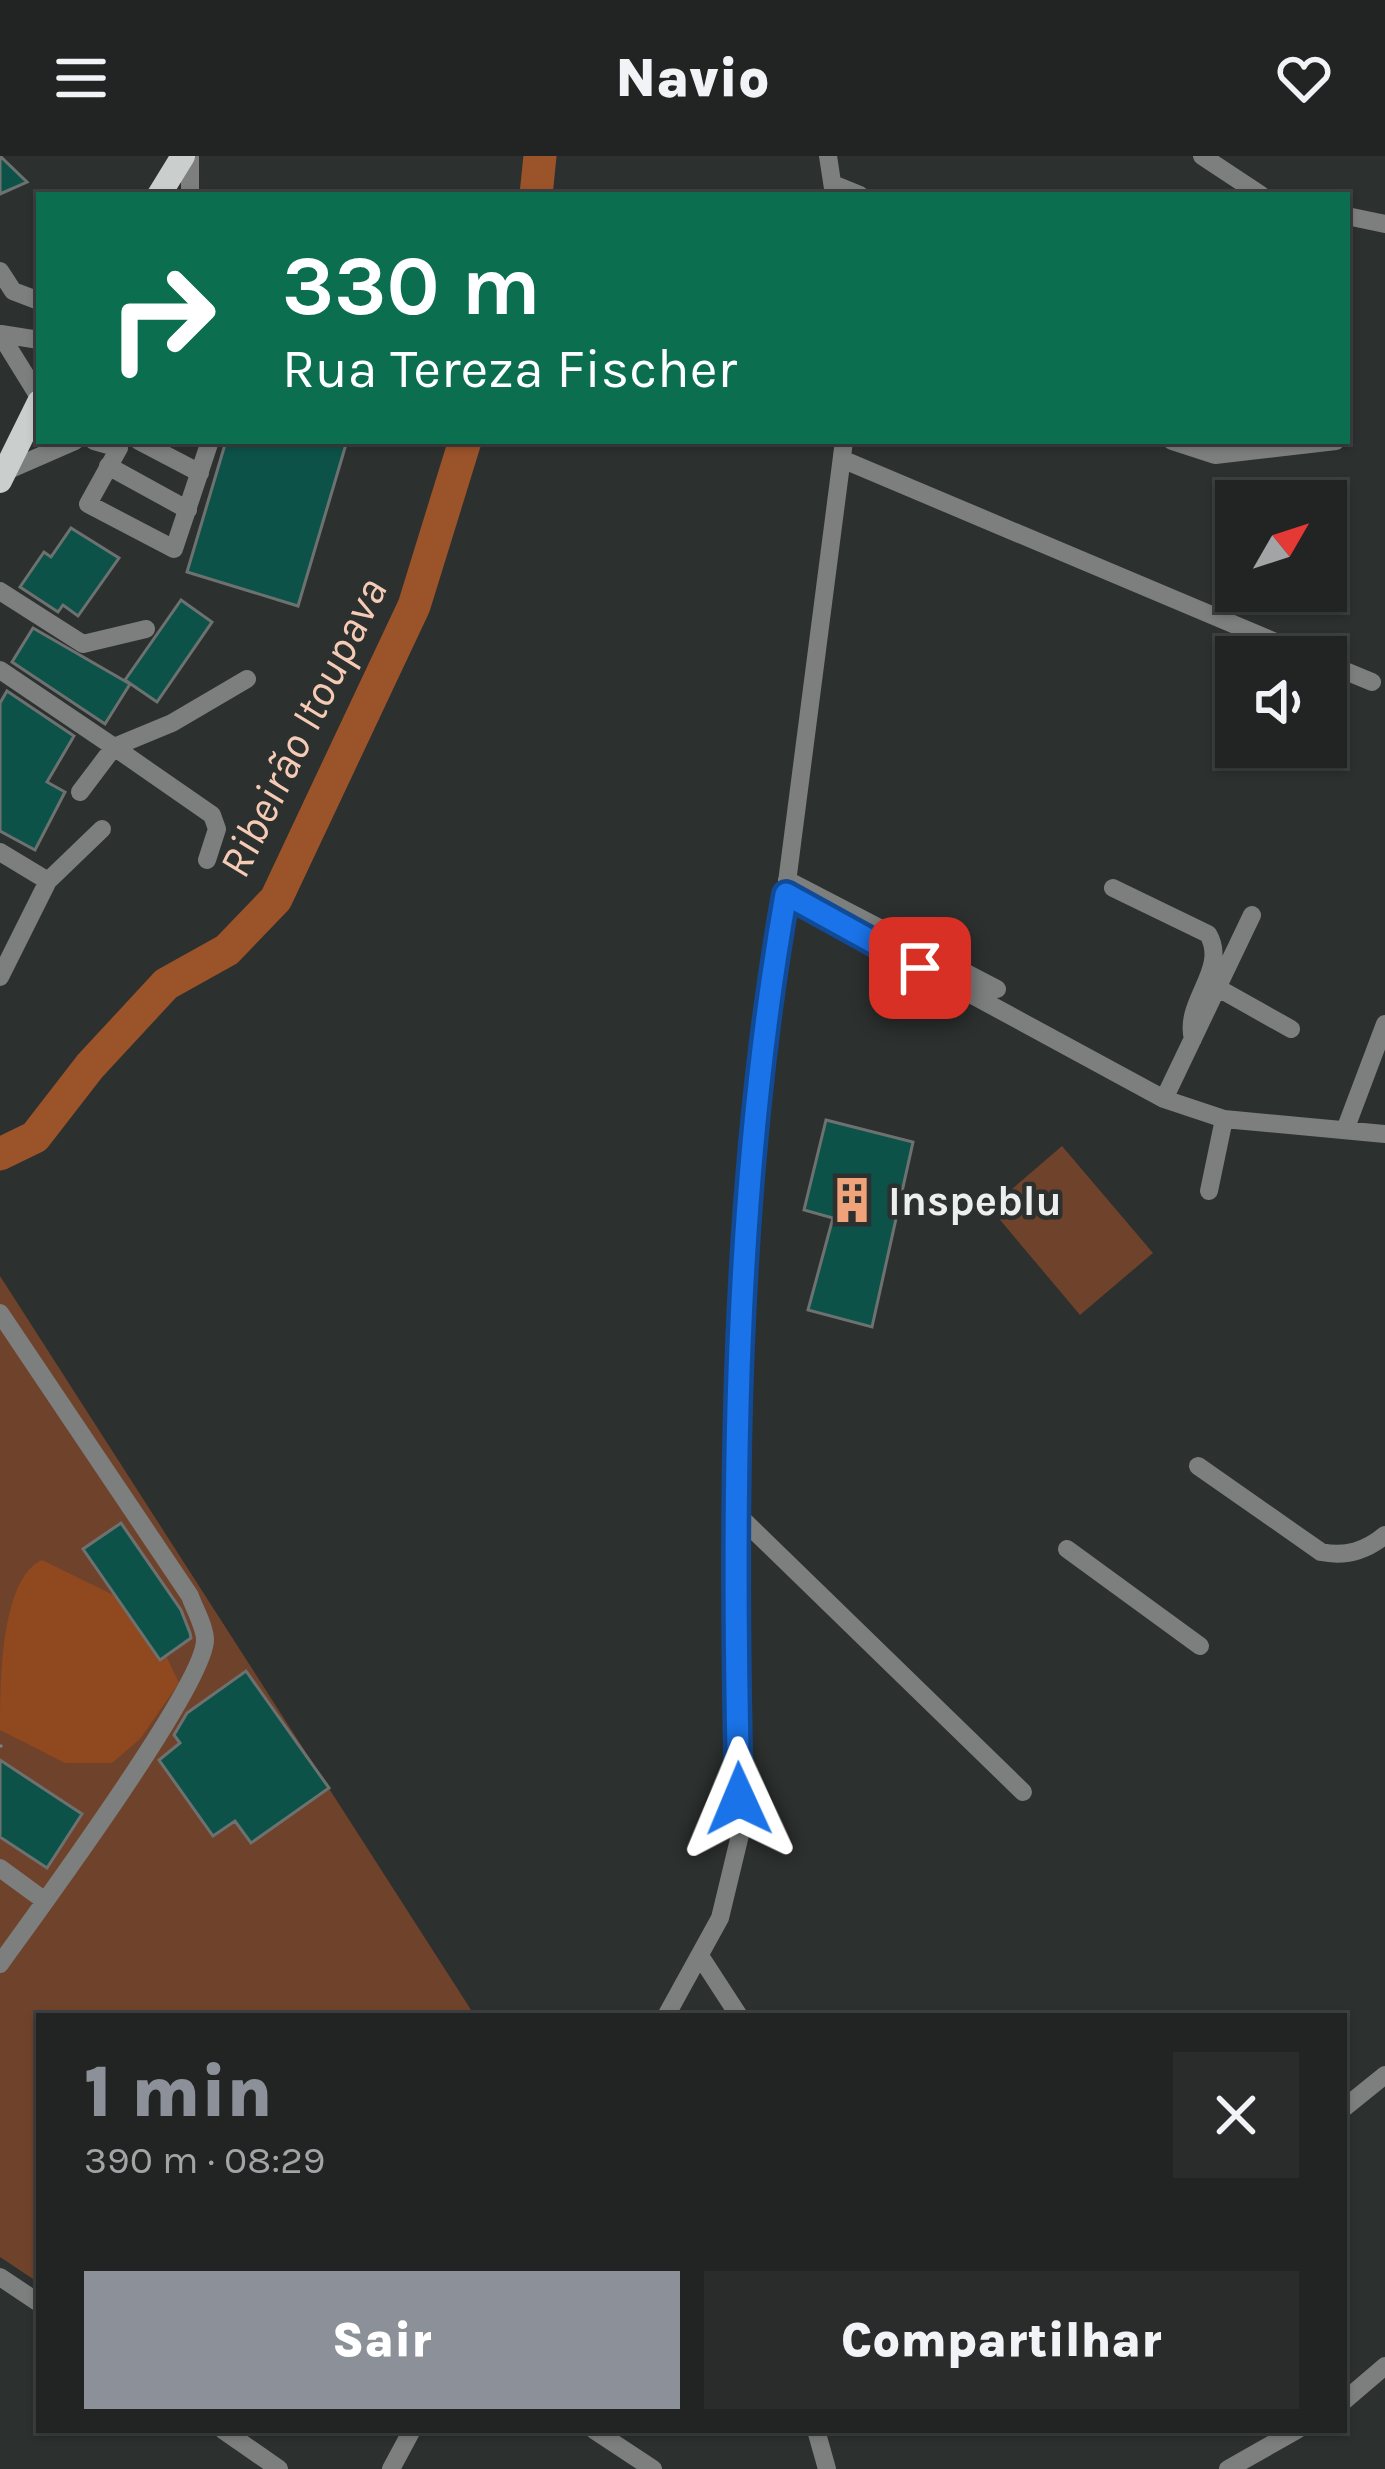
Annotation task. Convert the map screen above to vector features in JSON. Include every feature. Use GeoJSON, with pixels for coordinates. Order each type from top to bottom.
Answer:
{"type":"FeatureCollection","features":[{"type":"Feature","properties":{"kind":"main road"},"geometry":{"type":"LineString","coordinates":[[161,192],[186,156]]}},
{"type":"Feature","properties":{"kind":"main road"},"geometry":{"type":"LineString","coordinates":[[2,477],[36,406]]}},
{"type":"Feature","properties":{"kind":"street"},"geometry":{"type":"LineString","coordinates":[[186,156],[190,192]]}},
{"type":"Feature","properties":{"kind":"street"},"geometry":{"type":"LineString","coordinates":[[827,156],[833,190]]}},
{"type":"Feature","properties":{"kind":"street"},"geometry":{"type":"LineString","coordinates":[[1202,156],[1256,192]]}},
{"type":"Feature","properties":{"kind":"street"},"geometry":{"type":"LineString","coordinates":[[1350,218],[1385,224]]}},
{"type":"Feature","properties":{"kind":"street"},"geometry":{"type":"LineString","coordinates":[[0,271],[13,291],[36,300]]}},
{"type":"Feature","properties":{"kind":"street"},"geometry":{"type":"LineString","coordinates":[[0,334],[36,340]]}},
{"type":"Feature","properties":{"kind":"street"},"geometry":{"type":"LineString","coordinates":[[0,334],[36,395]]}},
{"type":"Feature","properties":{"kind":"street"},"geometry":{"type":"LineString","coordinates":[[2,477],[69,444]]}},
{"type":"Feature","properties":{"kind":"street"},"geometry":{"type":"LineString","coordinates":[[121,444],[88,501],[96,512],[174,549],[209,444]]}},
{"type":"Feature","properties":{"kind":"street"},"geometry":{"type":"LineString","coordinates":[[145,444],[200,472]]}},
{"type":"Feature","properties":{"kind":"street"},"geometry":{"type":"LineString","coordinates":[[1182,444],[1215,454],[1308,444]]}},
{"type":"Feature","properties":{"kind":"street"},"geometry":{"type":"LineString","coordinates":[[668,2013],[702,1959],[728,1893],[740,1835],[737,1514],[759,1099],[844,450],[1264,636]]}},
{"type":"Feature","properties":{"kind":"street"},"geometry":{"type":"LineString","coordinates":[[108,466],[188,511]]}},
{"type":"Feature","properties":{"kind":"street"},"geometry":{"type":"LineString","coordinates":[[0,591],[83,644],[146,629]]}},
{"type":"Feature","properties":{"kind":"street"},"geometry":{"type":"LineString","coordinates":[[0,670],[212,815],[217,830],[207,860]]}},
{"type":"Feature","properties":{"kind":"street"},"geometry":{"type":"LineString","coordinates":[[1347,672],[1372,682]]}},
{"type":"Feature","properties":{"kind":"street"},"geometry":{"type":"LineString","coordinates":[[80,792],[114,747],[172,723],[247,680]]}},
{"type":"Feature","properties":{"kind":"street"},"geometry":{"type":"LineString","coordinates":[[0,977],[48,881],[102,830]]}},
{"type":"Feature","properties":{"kind":"street"},"geometry":{"type":"LineString","coordinates":[[0,852],[48,881]]}},
{"type":"Feature","properties":{"kind":"street"},"geometry":{"type":"LineString","coordinates":[[787,887],[998,989]]}},
{"type":"Feature","properties":{"kind":"street"},"geometry":{"type":"LineString","coordinates":[[787,887],[1164,1099],[1224,1119],[1385,1134]]}},
{"type":"Feature","properties":{"kind":"street"},"geometry":{"type":"LineString","coordinates":[[1113,888],[1208,934],[1214,944],[1216,957],[1191,1020],[1193,1039]]}},
{"type":"Feature","properties":{"kind":"street"},"geometry":{"type":"LineString","coordinates":[[1164,1099],[1252,915]]}},
{"type":"Feature","properties":{"kind":"street"},"geometry":{"type":"LineString","coordinates":[[1217,988],[1291,1029]]}},
{"type":"Feature","properties":{"kind":"street"},"geometry":{"type":"LineString","coordinates":[[1346,1130],[1385,1024]]}},
{"type":"Feature","properties":{"kind":"street"},"geometry":{"type":"LineString","coordinates":[[1209,1191],[1224,1119]]}},
{"type":"Feature","properties":{"kind":"street"},"geometry":{"type":"LineString","coordinates":[[0,1312],[190,1596],[206,1640],[194,1673],[0,1964]]}},
{"type":"Feature","properties":{"kind":"street"},"geometry":{"type":"LineString","coordinates":[[1198,1466],[1321,1552],[1338,1556],[1369,1549],[1385,1535]]}},
{"type":"Feature","properties":{"kind":"street"},"geometry":{"type":"LineString","coordinates":[[737,1514],[1023,1792]]}},
{"type":"Feature","properties":{"kind":"street"},"geometry":{"type":"LineString","coordinates":[[1067,1549],[1200,1646]]}},
{"type":"Feature","properties":{"kind":"street"},"geometry":{"type":"LineString","coordinates":[[0,1868],[46,1901]]}},
{"type":"Feature","properties":{"kind":"street"},"geometry":{"type":"LineString","coordinates":[[702,1959],[737,2013]]}},
{"type":"Feature","properties":{"kind":"street"},"geometry":{"type":"LineString","coordinates":[[1347,2106],[1385,2075]]}},
{"type":"Feature","properties":{"kind":"street"},"geometry":{"type":"LineString","coordinates":[[0,2277],[36,2301]]}},
{"type":"Feature","properties":{"kind":"street"},"geometry":{"type":"LineString","coordinates":[[1347,2398],[1385,2366]]}},
{"type":"Feature","properties":{"kind":"street"},"geometry":{"type":"LineString","coordinates":[[227,2433],[279,2469]]}},
{"type":"Feature","properties":{"kind":"street"},"geometry":{"type":"LineString","coordinates":[[391,2469],[410,2433]]}},
{"type":"Feature","properties":{"kind":"street"},"geometry":{"type":"LineString","coordinates":[[598,2433],[652,2469]]}},
{"type":"Feature","properties":{"kind":"street"},"geometry":{"type":"LineString","coordinates":[[817,2433],[827,2469]]}},
{"type":"Feature","properties":{"kind":"street"},"geometry":{"type":"LineString","coordinates":[[1228,2469],[1293,2433]]}},
{"type":"Feature","properties":{"kind":"shaded area"},"geometry":{"type":"Polygon","coordinates":[[[1062,1146],[1153,1253],[1080,1315],[990,1208],[1062,1146]]]}},
{"type":"Feature","properties":{"kind":"shaded area"},"geometry":{"type":"Polygon","coordinates":[[[0,1276],[473,2013],[36,2013],[36,2281],[0,2257],[0,1276]]]}},
{"type":"Feature","properties":{"kind":"shaded area"},"geometry":{"type":"Polygon","coordinates":[[[42,1560],[144,1610],[179,1683],[140,1739],[112,1763],[65,1763],[0,1730],[2,1661],[10,1610],[28,1571],[42,1560]]]}},
{"type":"Feature","properties":{"kind":"building"},"geometry":{"type":"Polygon","coordinates":[[[0,156],[27,182],[0,194],[0,156]]]}},
{"type":"Feature","properties":{"kind":"building"},"geometry":{"type":"Polygon","coordinates":[[[225,444],[346,444],[298,606],[187,572],[225,444]]]}},
{"type":"Feature","properties":{"kind":"building"},"geometry":{"type":"Polygon","coordinates":[[[71,528],[119,558],[78,616],[63,605],[58,612],[20,587],[44,552],[51,557],[71,528]]]}},
{"type":"Feature","properties":{"kind":"building"},"geometry":{"type":"Polygon","coordinates":[[[181,600],[212,622],[157,702],[125,680],[181,600]]]}},
{"type":"Feature","properties":{"kind":"building"},"geometry":{"type":"Polygon","coordinates":[[[33,628],[130,684],[105,724],[12,662],[33,628]]]}},
{"type":"Feature","properties":{"kind":"building"},"geometry":{"type":"Polygon","coordinates":[[[7,691],[74,736],[47,782],[65,792],[35,850],[0,831],[0,703],[7,691]]]}},
{"type":"Feature","properties":{"kind":"building"},"geometry":{"type":"Polygon","coordinates":[[[826,1120],[913,1142],[872,1327],[808,1310],[833,1218],[804,1210],[826,1120]]]}},
{"type":"Feature","properties":{"kind":"building"},"geometry":{"type":"Polygon","coordinates":[[[121,1523],[181,1610],[190,1633],[191,1638],[160,1660],[83,1549],[121,1523]]]}},
{"type":"Feature","properties":{"kind":"building"},"geometry":{"type":"Polygon","coordinates":[[[246,1671],[329,1788],[251,1843],[235,1821],[213,1836],[159,1760],[180,1743],[174,1735],[187,1713],[246,1671]]]}},
{"type":"Feature","properties":{"kind":"building"},"geometry":{"type":"Polygon","coordinates":[[[0,1760],[82,1814],[47,1868],[0,1837],[0,1760]]]}},
{"type":"Feature","properties":{"kind":"waterway","name":"Ribeirão Itoupava"},"geometry":{"type":"LineString","coordinates":[[536,192],[540,156]]}},
{"type":"Feature","properties":{"kind":"waterway","name":"Ribeirão Itoupava"},"geometry":{"type":"LineString","coordinates":[[0,1154],[35,1137],[90,1066],[166,984],[227,950],[276,899],[414,606],[464,444]]}},
{"type":"Feature","properties":{"kind":"place","name":"Inspeblu"},"geometry":{"type":"Point","coordinates":[852,1200]}},
{"type":"Feature","properties":{"kind":"route"},"geometry":{"type":"LineString","coordinates":[[739,1799],[734,1599],[740,1381],[759,1099],[786,894],[920,968]]}}]}
